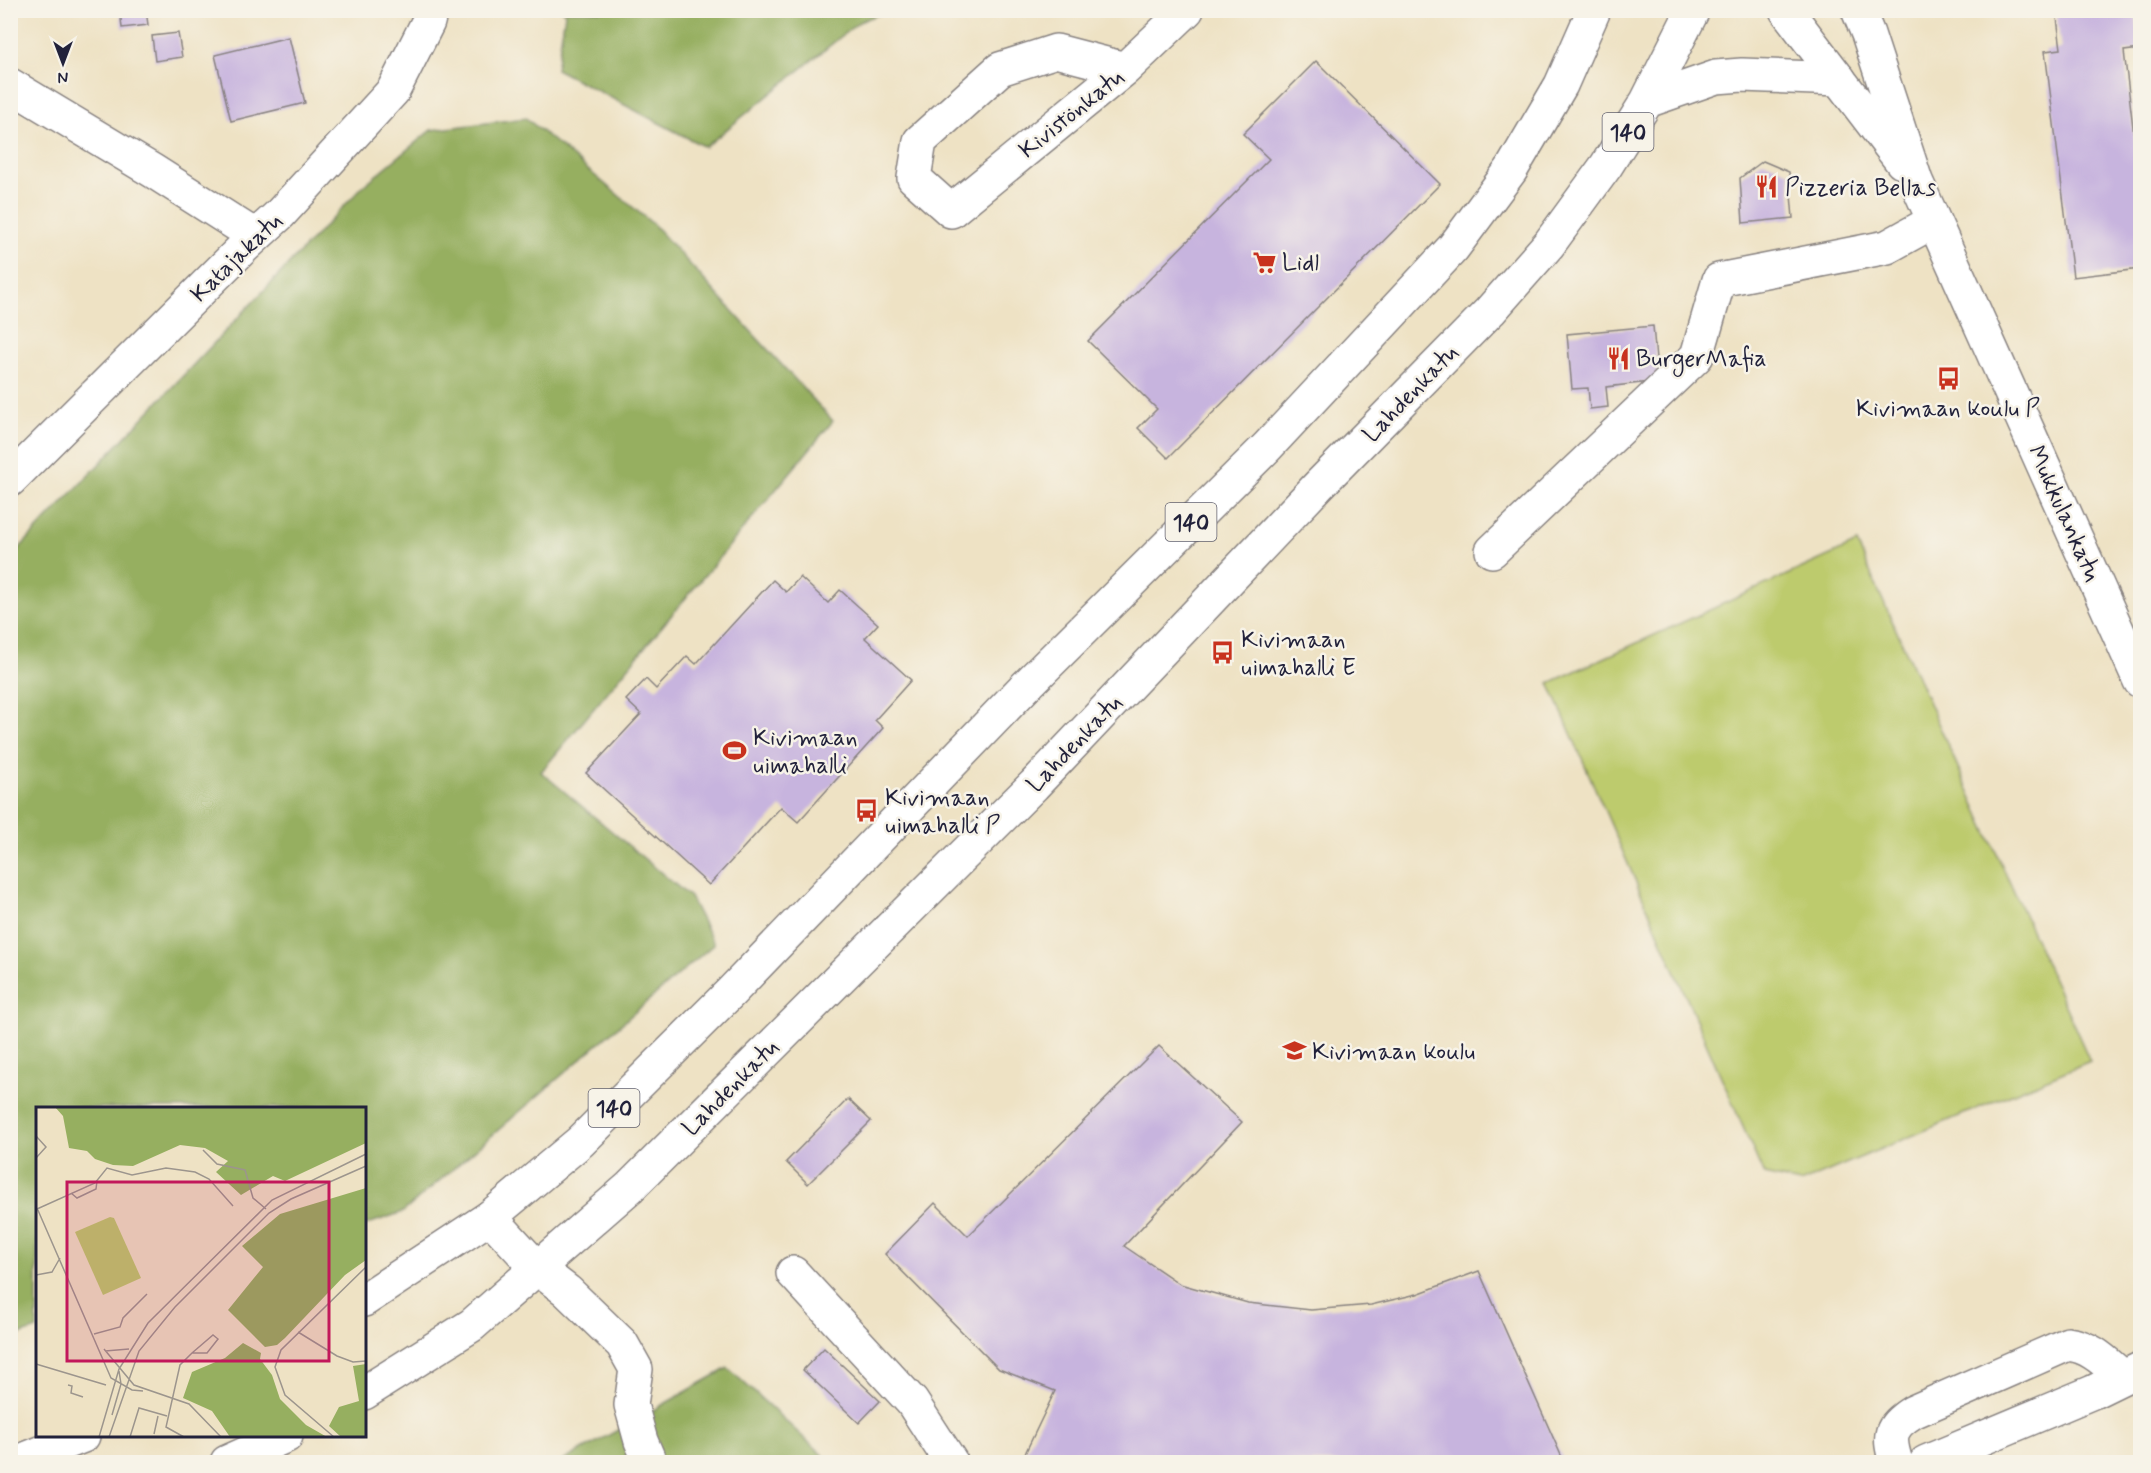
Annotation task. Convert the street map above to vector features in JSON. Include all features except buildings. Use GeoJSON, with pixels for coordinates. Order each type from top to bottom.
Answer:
{"type":"FeatureCollection","features":[{"type":"Feature","properties":{"kind":"main road","name":"Katajakatu"},"geometry":{"type":"LineString","coordinates":[[10,480],[255,236],[280,214],[393,91],[428,22],[431,10]]}},
{"type":"Feature","properties":{"kind":"main road","name":"Kivistönkatu"},"geometry":{"type":"LineString","coordinates":[[1125,69],[1056,51],[1000,69],[920,141],[914,178],[951,211],[1125,69],[1186,10]]}},
{"type":"Feature","properties":{"kind":"main road","name":"140"},"geometry":{"type":"LineString","coordinates":[[366,1299],[490,1217],[580,1142],[731,992],[1023,689],[1267,447],[1454,248],[1511,170],[1562,85],[1594,10]]}},
{"type":"Feature","properties":{"kind":"main road","name":"Lahdenkatu"},"geometry":{"type":"LineString","coordinates":[[366,1392],[472,1325],[630,1188],[1034,785],[1319,485],[1490,311],[1549,244],[1606,166],[1647,101],[1693,10]]}},
{"type":"Feature","properties":{"kind":"main road","name":"Mukkulankatu"},"geometry":{"type":"LineString","coordinates":[[1786,10],[1916,181]]}},
{"type":"Feature","properties":{"kind":"main road","name":"Mukkulankatu"},"geometry":{"type":"LineString","coordinates":[[1858,10],[1916,181],[2140,681]]}},
{"type":"Feature","properties":{"kind":"main road"},"geometry":{"type":"LineString","coordinates":[[1647,101],[1716,77],[1742,75],[1839,79]]}},
{"type":"Feature","properties":{"kind":"main road"},"geometry":{"type":"LineString","coordinates":[[10,85],[153,171],[255,236]]}},
{"type":"Feature","properties":{"kind":"main road"},"geometry":{"type":"LineString","coordinates":[[1492,550],[1697,356],[1719,280],[1887,247],[1935,221]]}},
{"type":"Feature","properties":{"kind":"main road"},"geometry":{"type":"LineString","coordinates":[[490,1217],[537,1269],[567,1292],[622,1344],[636,1369],[631,1405],[641,1441],[650,1462]]}},
{"type":"Feature","properties":{"kind":"main road"},"geometry":{"type":"LineString","coordinates":[[793,1273],[912,1402],[951,1462]]}},
{"type":"Feature","properties":{"kind":"main road"},"geometry":{"type":"LineString","coordinates":[[1896,1462],[1890,1445],[1891,1432],[1899,1421],[1913,1412],[2068,1344],[2081,1346],[2132,1373]]}},
{"type":"Feature","properties":{"kind":"main road"},"geometry":{"type":"LineString","coordinates":[[1926,1462],[2132,1373]]}},
{"type":"Feature","properties":{"kind":"main road"},"geometry":{"type":"LineString","coordinates":[[18,1462],[80,1437]]}},
{"type":"Feature","properties":{"kind":"main road"},"geometry":{"type":"LineString","coordinates":[[227,1462],[284,1437]]}},
{"type":"Feature","properties":{"kind":"green space"},"geometry":{"type":"Polygon","coordinates":[[[563,11],[887,11],[859,22],[705,147],[556,69],[565,14],[563,11]]]}},
{"type":"Feature","properties":{"kind":"green space"},"geometry":{"type":"Polygon","coordinates":[[[526,118],[654,225],[833,421],[541,772],[690,897],[714,944],[403,1212],[366,1225],[366,1107],[36,1107],[36,1329],[11,1338],[11,557],[363,186],[431,130],[526,118]]]}},
{"type":"Feature","properties":{"kind":"green space"},"geometry":{"type":"Polygon","coordinates":[[[1857,543],[2090,1061],[1800,1183],[1764,1175],[1549,683],[1857,543]]]}},
{"type":"Feature","properties":{"kind":"green space"},"geometry":{"type":"Polygon","coordinates":[[[728,1368],[830,1462],[561,1462],[728,1368]]]}},
{"type":"Feature","properties":{"kind":"place","name":"Pizzeria Bellas"},"geometry":{"type":"Point","coordinates":[1767,187]}},
{"type":"Feature","properties":{"kind":"place","name":"Lidl"},"geometry":{"type":"Point","coordinates":[1264,262]}},
{"type":"Feature","properties":{"kind":"place","name":"BurgerMafia"},"geometry":{"type":"Point","coordinates":[1618,358]}},
{"type":"Feature","properties":{"kind":"place","name":"Kivimaan koulu P"},"geometry":{"type":"Point","coordinates":[1948,378]}},
{"type":"Feature","properties":{"kind":"place","name":"Kivimaan uimahalli E"},"geometry":{"type":"Point","coordinates":[1223,653]}},
{"type":"Feature","properties":{"kind":"place","name":"Kivimaan uimahalli"},"geometry":{"type":"Point","coordinates":[735,751]}},
{"type":"Feature","properties":{"kind":"place","name":"Kivimaan uimahalli P"},"geometry":{"type":"Point","coordinates":[867,811]}},
{"type":"Feature","properties":{"kind":"place","name":"Kivimaan koulu"},"geometry":{"type":"Point","coordinates":[1294,1051]}}]}
